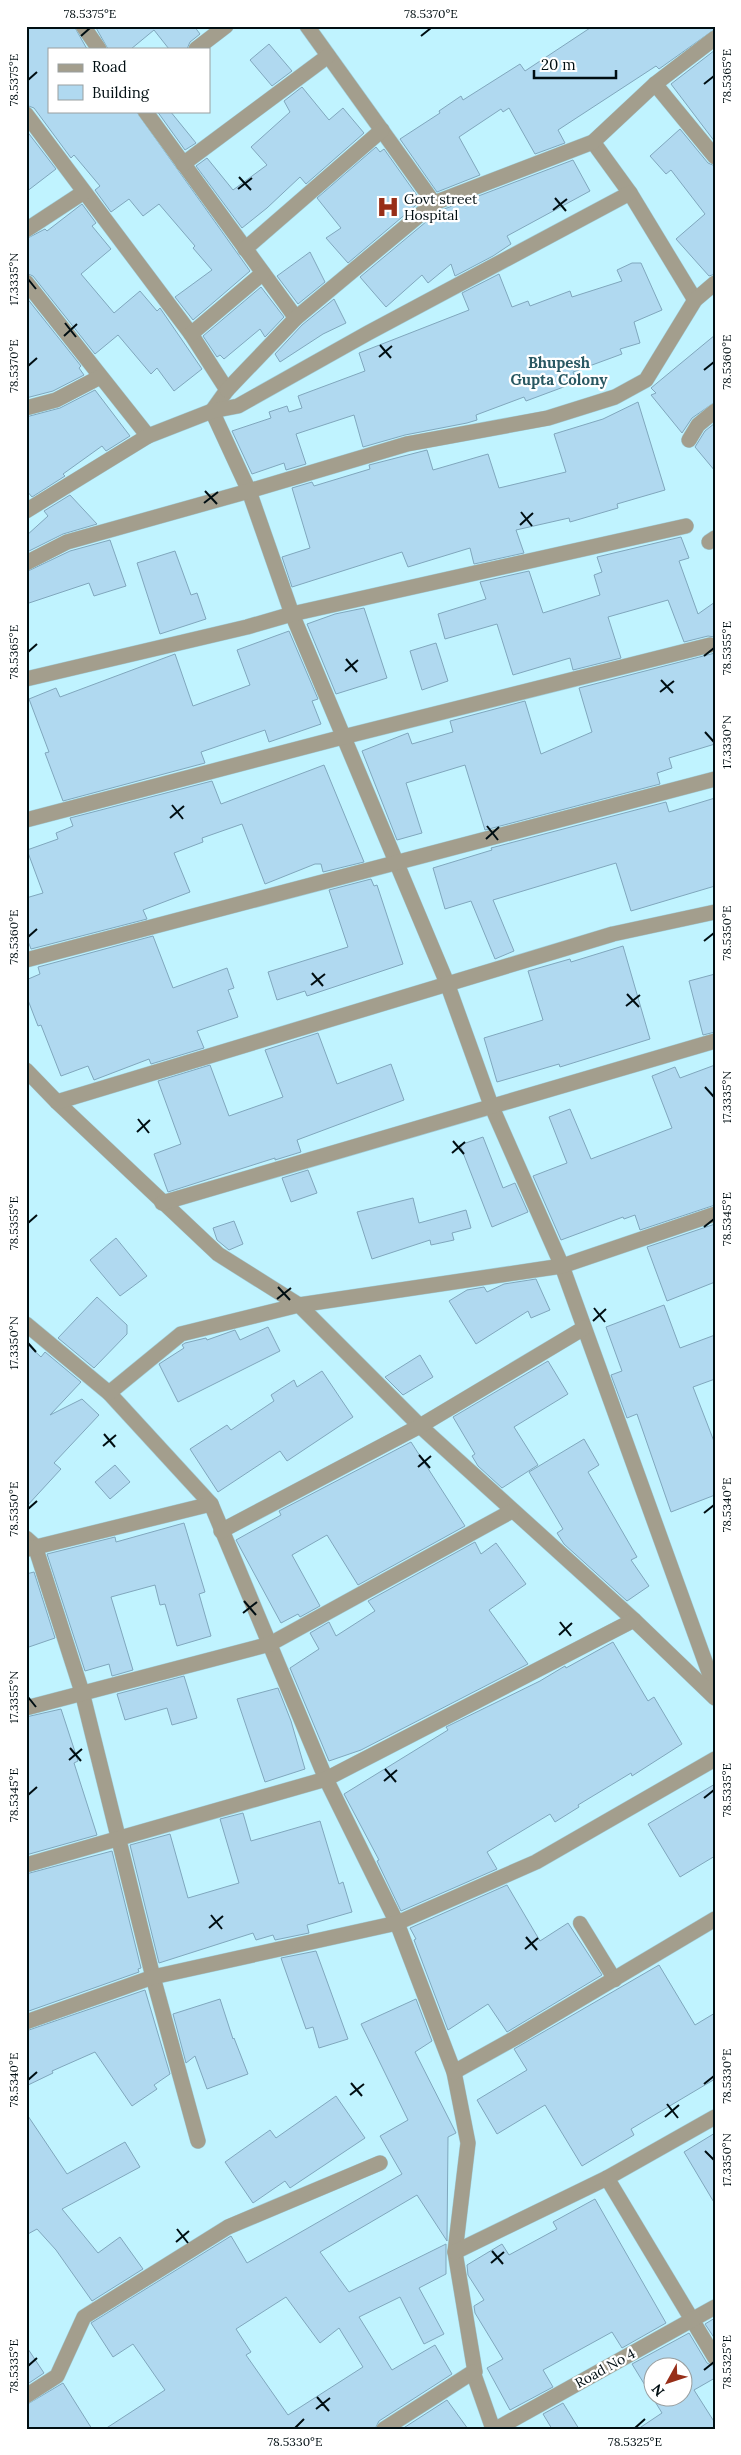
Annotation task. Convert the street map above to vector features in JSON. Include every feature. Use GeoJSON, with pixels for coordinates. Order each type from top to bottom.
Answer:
{"type":"FeatureCollection","features":[{"type":"Feature","properties":{"kind":"street"},"geometry":{"type":"LineString","coordinates":[[83,26],[98,48]]}},
{"type":"Feature","properties":{"kind":"street"},"geometry":{"type":"LineString","coordinates":[[197,48],[226,26]]}},
{"type":"Feature","properties":{"kind":"street"},"geometry":{"type":"LineString","coordinates":[[307,26],[434,203]]}},
{"type":"Feature","properties":{"kind":"street"},"geometry":{"type":"LineString","coordinates":[[212,411],[227,390],[296,318],[434,203],[593,142],[655,84],[715,38]]}},
{"type":"Feature","properties":{"kind":"street"},"geometry":{"type":"LineString","coordinates":[[183,164],[328,56]]}},
{"type":"Feature","properties":{"kind":"street"},"geometry":{"type":"LineString","coordinates":[[655,84],[714,155]]}},
{"type":"Feature","properties":{"kind":"street"},"geometry":{"type":"LineString","coordinates":[[146,112],[296,318]]}},
{"type":"Feature","properties":{"kind":"street"},"geometry":{"type":"LineString","coordinates":[[26,114],[190,334],[227,390]]}},
{"type":"Feature","properties":{"kind":"street"},"geometry":{"type":"LineString","coordinates":[[246,249],[382,130]]}},
{"type":"Feature","properties":{"kind":"street"},"geometry":{"type":"LineString","coordinates":[[593,142],[630,193],[695,300]]}},
{"type":"Feature","properties":{"kind":"street"},"geometry":{"type":"LineString","coordinates":[[26,230],[84,192]]}},
{"type":"Feature","properties":{"kind":"street"},"geometry":{"type":"LineString","coordinates":[[26,511],[148,436],[212,411],[238,406],[368,333],[630,193]]}},
{"type":"Feature","properties":{"kind":"street"},"geometry":{"type":"LineString","coordinates":[[190,334],[263,273]]}},
{"type":"Feature","properties":{"kind":"street"},"geometry":{"type":"LineString","coordinates":[[26,282],[148,436]]}},
{"type":"Feature","properties":{"kind":"street"},"geometry":{"type":"LineString","coordinates":[[26,563],[66,542],[249,491],[407,444],[548,418],[615,397],[646,380],[695,300],[715,283]]}},
{"type":"Feature","properties":{"kind":"street"},"geometry":{"type":"LineString","coordinates":[[26,408],[56,400],[100,377]]}},
{"type":"Feature","properties":{"kind":"street"},"geometry":{"type":"LineString","coordinates":[[212,411],[249,491],[292,614],[447,984],[491,1105],[562,1266],[715,1689]]}},
{"type":"Feature","properties":{"kind":"street"},"geometry":{"type":"LineString","coordinates":[[689,440],[698,425],[715,411]]}},
{"type":"Feature","properties":{"kind":"street"},"geometry":{"type":"LineString","coordinates":[[26,679],[247,627],[292,614],[686,526]]}},
{"type":"Feature","properties":{"kind":"street"},"geometry":{"type":"LineString","coordinates":[[26,820],[710,644]]}},
{"type":"Feature","properties":{"kind":"street"},"geometry":{"type":"LineString","coordinates":[[26,960],[715,779]]}},
{"type":"Feature","properties":{"kind":"street"},"geometry":{"type":"LineString","coordinates":[[57,1102],[613,934],[715,912]]}},
{"type":"Feature","properties":{"kind":"street"},"geometry":{"type":"LineString","coordinates":[[162,1203],[715,1040]]}},
{"type":"Feature","properties":{"kind":"street"},"geometry":{"type":"LineString","coordinates":[[26,1070],[162,1203],[218,1254],[299,1304],[420,1426],[634,1620],[715,1698]]}},
{"type":"Feature","properties":{"kind":"street"},"geometry":{"type":"LineString","coordinates":[[109,1393],[181,1334],[299,1304],[562,1266],[715,1214]]}},
{"type":"Feature","properties":{"kind":"street"},"geometry":{"type":"LineString","coordinates":[[26,1324],[109,1393],[211,1504],[326,1779],[398,1922],[454,2072],[468,2143],[455,2252],[475,2372],[384,2429]]}},
{"type":"Feature","properties":{"kind":"street"},"geometry":{"type":"LineString","coordinates":[[221,1531],[420,1426],[584,1328]]}},
{"type":"Feature","properties":{"kind":"street"},"geometry":{"type":"LineString","coordinates":[[198,2141],[153,1977],[82,1692],[29,1545],[211,1504]]}},
{"type":"Feature","properties":{"kind":"street"},"geometry":{"type":"LineString","coordinates":[[26,1708],[270,1644],[512,1511]]}},
{"type":"Feature","properties":{"kind":"street"},"geometry":{"type":"LineString","coordinates":[[26,1864],[326,1779],[634,1620]]}},
{"type":"Feature","properties":{"kind":"street"},"geometry":{"type":"LineString","coordinates":[[26,2022],[153,1977],[398,1922],[536,1862],[715,1759]]}},
{"type":"Feature","properties":{"kind":"street"},"geometry":{"type":"LineString","coordinates":[[454,2072],[615,1980],[715,1919]]}},
{"type":"Feature","properties":{"kind":"street"},"geometry":{"type":"LineString","coordinates":[[455,2252],[608,2178],[715,2118]]}},
{"type":"Feature","properties":{"kind":"street"},"geometry":{"type":"LineString","coordinates":[[26,2396],[57,2376],[84,2317],[228,2227],[380,2163]]}},
{"type":"Feature","properties":{"kind":"street"},"geometry":{"type":"LineString","coordinates":[[608,2178],[715,2358]]}},
{"type":"Feature","properties":{"kind":"street","name":"Road No 4"},"geometry":{"type":"LineString","coordinates":[[494,2429],[715,2307]]}},
{"type":"Feature","properties":{"kind":"street"},"geometry":{"type":"LineString","coordinates":[[473,2372],[494,2429]]}},
{"type":"Feature","properties":{"kind":"lane"},"geometry":{"type":"LineString","coordinates":[[580,1923],[615,1980]]}},
{"type":"Feature","properties":{"kind":"building"},"geometry":{"type":"Polygon","coordinates":[[[26,26],[74,26],[86,48],[48,48],[48,112],[137,112],[250,271],[193,320],[175,297],[212,270],[193,248],[195,246],[159,204],[143,216],[129,199],[111,212],[95,190],[100,186],[74,155],[71,158],[34,108],[26,105],[26,26]]]}},
{"type":"Feature","properties":{"kind":"building"},"geometry":{"type":"Polygon","coordinates":[[[95,26],[194,26],[200,34],[190,42],[187,48],[168,48],[154,30],[132,48],[107,48],[95,26]]]}},
{"type":"Feature","properties":{"kind":"building"},"geometry":{"type":"Polygon","coordinates":[[[593,26],[715,26],[715,29],[659,69],[656,66],[558,130],[565,143],[535,154],[509,108],[503,112],[501,109],[459,137],[480,175],[437,192],[400,139],[440,113],[439,111],[461,96],[463,100],[520,64],[525,71],[593,26]]]}},
{"type":"Feature","properties":{"kind":"building"},"geometry":{"type":"Polygon","coordinates":[[[269,44],[292,71],[272,86],[250,60],[269,44]]]}},
{"type":"Feature","properties":{"kind":"building"},"geometry":{"type":"Polygon","coordinates":[[[715,50],[715,142],[671,84],[715,50]]]}},
{"type":"Feature","properties":{"kind":"building"},"geometry":{"type":"Polygon","coordinates":[[[302,87],[329,120],[343,108],[364,133],[306,184],[300,177],[242,228],[196,166],[207,158],[233,190],[267,165],[251,147],[290,112],[284,101],[302,87]]]}},
{"type":"Feature","properties":{"kind":"building"},"geometry":{"type":"Polygon","coordinates":[[[158,112],[171,112],[196,143],[185,150],[158,112]]]}},
{"type":"Feature","properties":{"kind":"building"},"geometry":{"type":"Polygon","coordinates":[[[680,129],[708,163],[715,166],[715,274],[709,276],[676,239],[705,214],[671,170],[666,174],[650,156],[680,129]]]}},
{"type":"Feature","properties":{"kind":"building"},"geometry":{"type":"Polygon","coordinates":[[[26,130],[56,169],[26,192],[26,130]]]}},
{"type":"Feature","properties":{"kind":"building"},"geometry":{"type":"Polygon","coordinates":[[[376,147],[380,152],[384,149],[421,201],[348,263],[326,238],[341,228],[317,198],[376,147]]]}},
{"type":"Feature","properties":{"kind":"building"},"geometry":{"type":"Polygon","coordinates":[[[573,160],[590,191],[507,236],[511,244],[493,256],[455,276],[451,264],[428,283],[422,275],[386,307],[360,277],[439,211],[573,160]]]}},
{"type":"Feature","properties":{"kind":"building"},"geometry":{"type":"Polygon","coordinates":[[[82,204],[96,223],[92,226],[111,249],[81,274],[114,313],[140,291],[157,311],[160,308],[202,369],[174,391],[157,368],[151,374],[118,335],[95,354],[33,276],[26,273],[26,239],[45,229],[47,231],[82,204]]]}},
{"type":"Feature","properties":{"kind":"building"},"geometry":{"type":"Polygon","coordinates":[[[310,252],[325,282],[298,304],[277,276],[310,252]]]}},
{"type":"Feature","properties":{"kind":"building"},"geometry":{"type":"Polygon","coordinates":[[[632,263],[641,263],[662,310],[634,322],[640,343],[620,349],[622,354],[573,372],[577,382],[526,401],[524,397],[476,415],[477,420],[405,435],[363,447],[354,415],[296,434],[306,464],[286,470],[284,463],[252,474],[232,431],[271,418],[269,412],[287,406],[289,412],[302,408],[298,396],[365,371],[359,353],[469,310],[462,293],[499,274],[512,307],[528,301],[530,306],[570,291],[572,297],[622,281],[617,270],[632,263]]]}},
{"type":"Feature","properties":{"kind":"building"},"geometry":{"type":"Polygon","coordinates":[[[261,287],[284,317],[265,337],[260,329],[224,359],[220,355],[217,357],[203,336],[261,287]]]}},
{"type":"Feature","properties":{"kind":"building"},"geometry":{"type":"Polygon","coordinates":[[[26,297],[81,366],[79,368],[84,375],[53,391],[26,398],[26,297]]]}},
{"type":"Feature","properties":{"kind":"building"},"geometry":{"type":"Polygon","coordinates":[[[334,299],[346,323],[323,334],[280,362],[275,354],[302,325],[334,299]]]}},
{"type":"Feature","properties":{"kind":"building"},"geometry":{"type":"Polygon","coordinates":[[[715,335],[715,402],[692,418],[682,433],[651,395],[656,393],[651,388],[715,335]]]}},
{"type":"Feature","properties":{"kind":"building"},"geometry":{"type":"Polygon","coordinates":[[[95,390],[130,436],[106,451],[102,446],[63,474],[65,476],[32,497],[26,490],[26,417],[60,408],[95,390]]]}},
{"type":"Feature","properties":{"kind":"building"},"geometry":{"type":"Polygon","coordinates":[[[638,402],[665,490],[617,504],[618,508],[570,522],[569,518],[516,530],[524,553],[474,564],[470,548],[408,567],[402,552],[292,587],[282,557],[310,548],[292,488],[312,482],[314,486],[370,469],[369,465],[427,450],[433,470],[488,454],[499,488],[566,472],[554,434],[603,419],[638,402]]]}},
{"type":"Feature","properties":{"kind":"building"},"geometry":{"type":"Polygon","coordinates":[[[715,423],[715,471],[695,447],[705,431],[715,423]]]}},
{"type":"Feature","properties":{"kind":"building"},"geometry":{"type":"Polygon","coordinates":[[[70,495],[97,524],[63,534],[29,551],[26,548],[26,536],[48,516],[44,511],[70,495]]]}},
{"type":"Feature","properties":{"kind":"building"},"geometry":{"type":"Polygon","coordinates":[[[681,537],[689,558],[679,561],[698,614],[715,602],[715,637],[708,636],[684,642],[668,600],[608,617],[621,658],[573,670],[570,658],[513,675],[497,624],[445,639],[438,614],[486,599],[480,582],[529,571],[543,613],[600,595],[594,575],[602,572],[597,557],[681,537]]]}},
{"type":"Feature","properties":{"kind":"building"},"geometry":{"type":"Polygon","coordinates":[[[110,540],[126,586],[94,596],[89,583],[26,604],[26,572],[70,551],[110,540]]]}},
{"type":"Feature","properties":{"kind":"building"},"geometry":{"type":"Polygon","coordinates":[[[175,551],[191,595],[197,593],[206,619],[160,634],[137,563],[175,551]]]}},
{"type":"Feature","properties":{"kind":"building"},"geometry":{"type":"Polygon","coordinates":[[[364,608],[387,678],[336,694],[307,624],[335,614],[364,608]]]}},
{"type":"Feature","properties":{"kind":"building"},"geometry":{"type":"Polygon","coordinates":[[[289,631],[318,699],[312,701],[321,724],[269,742],[265,730],[201,752],[205,763],[63,801],[45,753],[49,752],[29,699],[56,688],[60,697],[175,654],[193,706],[250,685],[237,650],[289,631]]]}},
{"type":"Feature","properties":{"kind":"building"},"geometry":{"type":"Polygon","coordinates":[[[436,643],[448,681],[422,690],[410,651],[436,643]]]}},
{"type":"Feature","properties":{"kind":"building"},"geometry":{"type":"Polygon","coordinates":[[[715,653],[715,744],[669,758],[672,768],[657,773],[660,784],[485,830],[465,765],[406,783],[422,833],[397,840],[362,751],[408,733],[412,744],[453,732],[450,721],[525,701],[541,754],[592,732],[579,688],[715,653]]]}},
{"type":"Feature","properties":{"kind":"building"},"geometry":{"type":"Polygon","coordinates":[[[324,765],[364,862],[323,872],[321,864],[315,864],[265,884],[242,824],[202,838],[203,842],[174,853],[190,892],[143,910],[147,919],[31,949],[26,936],[26,898],[43,893],[27,850],[58,839],[56,833],[73,826],[70,818],[212,781],[221,804],[324,765]]]}},
{"type":"Feature","properties":{"kind":"building"},"geometry":{"type":"Polygon","coordinates":[[[715,798],[715,886],[631,911],[616,863],[493,900],[514,951],[495,959],[471,901],[445,909],[433,868],[492,850],[491,848],[666,802],[669,812],[715,798]]]}},
{"type":"Feature","properties":{"kind":"building"},"geometry":{"type":"Polygon","coordinates":[[[371,879],[374,886],[377,885],[403,964],[307,996],[305,991],[277,1000],[268,972],[348,947],[329,890],[371,879]]]}},
{"type":"Feature","properties":{"kind":"building"},"geometry":{"type":"Polygon","coordinates":[[[153,936],[173,988],[227,968],[234,988],[228,990],[238,1017],[197,1031],[204,1048],[151,1064],[149,1059],[94,1080],[88,1066],[61,1076],[41,1025],[38,1026],[26,995],[26,980],[40,974],[38,967],[153,936]]]}},
{"type":"Feature","properties":{"kind":"building"},"geometry":{"type":"Polygon","coordinates":[[[623,946],[650,1039],[560,1067],[559,1064],[497,1082],[484,1038],[543,1020],[528,971],[570,959],[571,962],[623,946]]]}},
{"type":"Feature","properties":{"kind":"building"},"geometry":{"type":"Polygon","coordinates":[[[715,974],[715,1032],[703,1035],[689,981],[715,974]]]}},
{"type":"Feature","properties":{"kind":"building"},"geometry":{"type":"Polygon","coordinates":[[[318,1033],[337,1084],[391,1064],[404,1100],[297,1140],[301,1152],[275,1160],[275,1158],[168,1192],[154,1154],[181,1144],[158,1081],[210,1065],[229,1116],[283,1097],[265,1050],[318,1033]]]}},
{"type":"Feature","properties":{"kind":"building"},"geometry":{"type":"Polygon","coordinates":[[[715,1065],[715,1205],[640,1230],[635,1215],[624,1219],[623,1217],[561,1240],[533,1176],[567,1163],[549,1117],[570,1109],[591,1159],[672,1128],[652,1076],[675,1067],[680,1078],[715,1065]]]}},
{"type":"Feature","properties":{"kind":"building"},"geometry":{"type":"Polygon","coordinates":[[[483,1137],[503,1188],[515,1183],[528,1212],[492,1227],[460,1145],[483,1137]]]}},
{"type":"Feature","properties":{"kind":"building"},"geometry":{"type":"Polygon","coordinates":[[[308,1170],[317,1193],[291,1202],[282,1178],[308,1170]]]}},
{"type":"Feature","properties":{"kind":"building"},"geometry":{"type":"Polygon","coordinates":[[[413,1198],[419,1223],[466,1210],[471,1228],[452,1233],[454,1240],[431,1245],[430,1240],[372,1259],[357,1212],[413,1198]]]}},
{"type":"Feature","properties":{"kind":"building"},"geometry":{"type":"Polygon","coordinates":[[[234,1221],[243,1244],[229,1250],[217,1240],[213,1228],[234,1221]]]}},
{"type":"Feature","properties":{"kind":"building"},"geometry":{"type":"Polygon","coordinates":[[[715,1224],[715,1282],[667,1301],[647,1247],[715,1224]]]}},
{"type":"Feature","properties":{"kind":"building"},"geometry":{"type":"Polygon","coordinates":[[[116,1238],[147,1276],[120,1296],[90,1260],[116,1238]]]}},
{"type":"Feature","properties":{"kind":"building"},"geometry":{"type":"Polygon","coordinates":[[[536,1279],[550,1310],[531,1318],[528,1311],[476,1344],[449,1301],[467,1290],[484,1287],[487,1292],[504,1284],[536,1279]]]}},
{"type":"Feature","properties":{"kind":"building"},"geometry":{"type":"Polygon","coordinates":[[[97,1297],[127,1325],[127,1334],[94,1368],[58,1338],[97,1297]]]}},
{"type":"Feature","properties":{"kind":"building"},"geometry":{"type":"Polygon","coordinates":[[[664,1305],[680,1348],[715,1335],[715,1379],[693,1387],[715,1444],[715,1495],[671,1512],[637,1414],[627,1418],[611,1375],[622,1371],[606,1327],[664,1305]]]}},
{"type":"Feature","properties":{"kind":"building"},"geometry":{"type":"Polygon","coordinates":[[[268,1327],[280,1351],[178,1402],[159,1364],[184,1348],[182,1345],[185,1343],[206,1338],[207,1340],[235,1330],[240,1340],[268,1327]]]}},
{"type":"Feature","properties":{"kind":"building"},"geometry":{"type":"Polygon","coordinates":[[[26,1343],[41,1357],[45,1352],[81,1382],[50,1415],[82,1399],[99,1415],[54,1463],[61,1469],[26,1507],[26,1343]]]}},
{"type":"Feature","properties":{"kind":"building"},"geometry":{"type":"Polygon","coordinates":[[[420,1355],[433,1377],[403,1395],[385,1377],[420,1355]]]}},
{"type":"Feature","properties":{"kind":"building"},"geometry":{"type":"Polygon","coordinates":[[[548,1361],[568,1394],[514,1427],[538,1465],[502,1488],[478,1466],[472,1456],[475,1454],[453,1417],[548,1361]]]}},
{"type":"Feature","properties":{"kind":"building"},"geometry":{"type":"Polygon","coordinates":[[[322,1371],[353,1417],[287,1461],[280,1451],[218,1492],[190,1449],[227,1425],[231,1430],[274,1401],[271,1395],[294,1380],[297,1387],[322,1371]]]}},
{"type":"Feature","properties":{"kind":"building"},"geometry":{"type":"Polygon","coordinates":[[[584,1439],[599,1465],[588,1472],[637,1557],[631,1560],[649,1586],[627,1601],[564,1544],[557,1533],[563,1529],[529,1472],[584,1439]]]}},
{"type":"Feature","properties":{"kind":"building"},"geometry":{"type":"Polygon","coordinates":[[[411,1442],[465,1526],[358,1585],[327,1535],[292,1555],[320,1606],[300,1617],[298,1614],[281,1623],[236,1540],[281,1515],[279,1511],[411,1442]]]}},
{"type":"Feature","properties":{"kind":"building"},"geometry":{"type":"Polygon","coordinates":[[[115,1465],[130,1482],[110,1499],[95,1482],[115,1465]]]}},
{"type":"Feature","properties":{"kind":"building"},"geometry":{"type":"Polygon","coordinates":[[[184,1523],[205,1592],[199,1594],[211,1636],[177,1646],[165,1604],[160,1605],[155,1585],[111,1597],[133,1670],[112,1676],[109,1664],[85,1671],[47,1554],[115,1537],[116,1542],[184,1523]]]}},
{"type":"Feature","properties":{"kind":"building"},"geometry":{"type":"Polygon","coordinates":[[[475,1542],[481,1554],[496,1543],[526,1584],[489,1610],[528,1664],[361,1750],[329,1761],[290,1668],[319,1649],[310,1633],[329,1622],[336,1636],[375,1611],[368,1601],[475,1542]]]}},
{"type":"Feature","properties":{"kind":"building"},"geometry":{"type":"Polygon","coordinates":[[[34,1572],[55,1638],[26,1648],[26,1574],[34,1572]]]}},
{"type":"Feature","properties":{"kind":"building"},"geometry":{"type":"Polygon","coordinates":[[[613,1642],[648,1701],[654,1697],[682,1744],[632,1776],[631,1773],[578,1805],[579,1807],[555,1822],[550,1814],[487,1852],[497,1869],[401,1911],[377,1861],[379,1860],[344,1794],[448,1730],[446,1727],[540,1681],[565,1666],[566,1668],[613,1642]]]}},
{"type":"Feature","properties":{"kind":"building"},"geometry":{"type":"Polygon","coordinates":[[[184,1676],[197,1718],[172,1725],[167,1708],[125,1720],[117,1694],[184,1676]]]}},
{"type":"Feature","properties":{"kind":"building"},"geometry":{"type":"Polygon","coordinates":[[[278,1688],[291,1721],[305,1769],[265,1782],[237,1699],[278,1688]]]}},
{"type":"Feature","properties":{"kind":"building"},"geometry":{"type":"Polygon","coordinates":[[[61,1709],[78,1761],[74,1763],[97,1835],[26,1855],[26,1717],[61,1709]]]}},
{"type":"Feature","properties":{"kind":"building"},"geometry":{"type":"Polygon","coordinates":[[[715,1784],[715,1856],[680,1877],[648,1824],[715,1784]]]}},
{"type":"Feature","properties":{"kind":"building"},"geometry":{"type":"Polygon","coordinates":[[[243,1813],[251,1841],[320,1821],[339,1884],[343,1882],[352,1912],[307,1925],[309,1933],[275,1940],[273,1935],[256,1940],[253,1933],[159,1963],[130,1845],[170,1834],[188,1898],[239,1883],[220,1819],[243,1813]]]}},
{"type":"Feature","properties":{"kind":"building"},"geometry":{"type":"Polygon","coordinates":[[[112,1851],[141,1968],[138,1969],[139,1972],[26,2012],[26,1874],[112,1851]]]}},
{"type":"Feature","properties":{"kind":"building"},"geometry":{"type":"Polygon","coordinates":[[[507,1885],[540,1941],[568,1923],[602,1975],[507,2032],[488,2004],[448,2030],[414,1940],[416,1939],[410,1928],[507,1885]]]}},
{"type":"Feature","properties":{"kind":"building"},"geometry":{"type":"Polygon","coordinates":[[[316,1951],[348,2039],[319,2048],[313,2027],[306,2029],[281,1958],[316,1951]]]}},
{"type":"Feature","properties":{"kind":"building"},"geometry":{"type":"Polygon","coordinates":[[[659,1965],[695,2025],[715,2013],[715,2079],[631,2129],[634,2135],[582,2166],[545,2105],[497,2134],[477,2100],[527,2070],[514,2049],[659,1965]]]}},
{"type":"Feature","properties":{"kind":"building"},"geometry":{"type":"Polygon","coordinates":[[[145,1990],[170,2074],[154,2085],[157,2089],[132,2106],[95,2052],[52,2071],[53,2073],[26,2086],[26,2031],[145,1990]]]}},
{"type":"Feature","properties":{"kind":"building"},"geometry":{"type":"Polygon","coordinates":[[[220,1999],[233,2039],[248,2074],[207,2089],[195,2056],[186,2063],[173,2014],[220,1999]]]}},
{"type":"Feature","properties":{"kind":"building"},"geometry":{"type":"Polygon","coordinates":[[[416,1999],[432,2041],[415,2052],[456,2133],[448,2137],[447,2241],[417,2195],[320,2252],[349,2292],[446,2244],[446,2274],[419,2288],[444,2334],[424,2344],[400,2297],[359,2317],[392,2370],[435,2345],[452,2374],[379,2421],[375,2429],[105,2429],[165,2390],[133,2344],[113,2357],[91,2323],[231,2236],[247,2263],[402,2174],[380,2136],[408,2120],[361,2024],[416,1999]],[[286,2297],[236,2329],[251,2352],[246,2355],[288,2415],[363,2367],[339,2328],[320,2343],[286,2297]]]}},
{"type":"Feature","properties":{"kind":"building"},"geometry":{"type":"Polygon","coordinates":[[[336,2096],[365,2138],[290,2188],[285,2181],[253,2203],[225,2162],[270,2130],[276,2138],[336,2096]]]}},
{"type":"Feature","properties":{"kind":"building"},"geometry":{"type":"Polygon","coordinates":[[[26,2113],[67,2174],[125,2142],[140,2167],[62,2209],[98,2253],[120,2237],[143,2269],[92,2301],[56,2250],[37,2229],[26,2235],[26,2113]]]}},
{"type":"Feature","properties":{"kind":"building"},"geometry":{"type":"Polygon","coordinates":[[[715,2133],[715,2204],[684,2152],[715,2133]]]}},
{"type":"Feature","properties":{"kind":"building"},"geometry":{"type":"Polygon","coordinates":[[[595,2199],[666,2323],[622,2348],[612,2332],[543,2370],[553,2387],[510,2410],[487,2368],[503,2359],[475,2313],[474,2306],[484,2300],[468,2275],[467,2265],[502,2244],[509,2255],[557,2229],[553,2222],[595,2199]]]}},
{"type":"Feature","properties":{"kind":"building"},"geometry":{"type":"Polygon","coordinates":[[[715,2318],[715,2339],[705,2324],[715,2318]]]}},
{"type":"Feature","properties":{"kind":"building"},"geometry":{"type":"Polygon","coordinates":[[[689,2333],[707,2363],[715,2367],[715,2378],[694,2390],[694,2358],[644,2358],[644,2384],[632,2364],[689,2333]]]}},
{"type":"Feature","properties":{"kind":"building"},"geometry":{"type":"Polygon","coordinates":[[[26,2346],[44,2373],[26,2385],[26,2346]]]}},
{"type":"Feature","properties":{"kind":"building"},"geometry":{"type":"Polygon","coordinates":[[[63,2383],[92,2429],[26,2429],[26,2405],[63,2383]]]}},
{"type":"Feature","properties":{"kind":"building"},"geometry":{"type":"Polygon","coordinates":[[[694,2390],[715,2423],[715,2429],[638,2429],[662,2413],[659,2408],[694,2408],[694,2390]]]}},
{"type":"Feature","properties":{"kind":"building"},"geometry":{"type":"Polygon","coordinates":[[[447,2400],[468,2429],[402,2429],[447,2400]]]}},
{"type":"Feature","properties":{"kind":"building"},"geometry":{"type":"Polygon","coordinates":[[[563,2403],[579,2429],[552,2429],[543,2414],[563,2403]]]}},
{"type":"Feature","properties":{"kind":"place","name":"Govt street Hospital"},"geometry":{"type":"Point","coordinates":[388,207]}},
{"type":"Feature","properties":{"kind":"district","name":"Bhupesh Gupta Colony"},"geometry":{"type":"Point","coordinates":[559,370]}}]}
